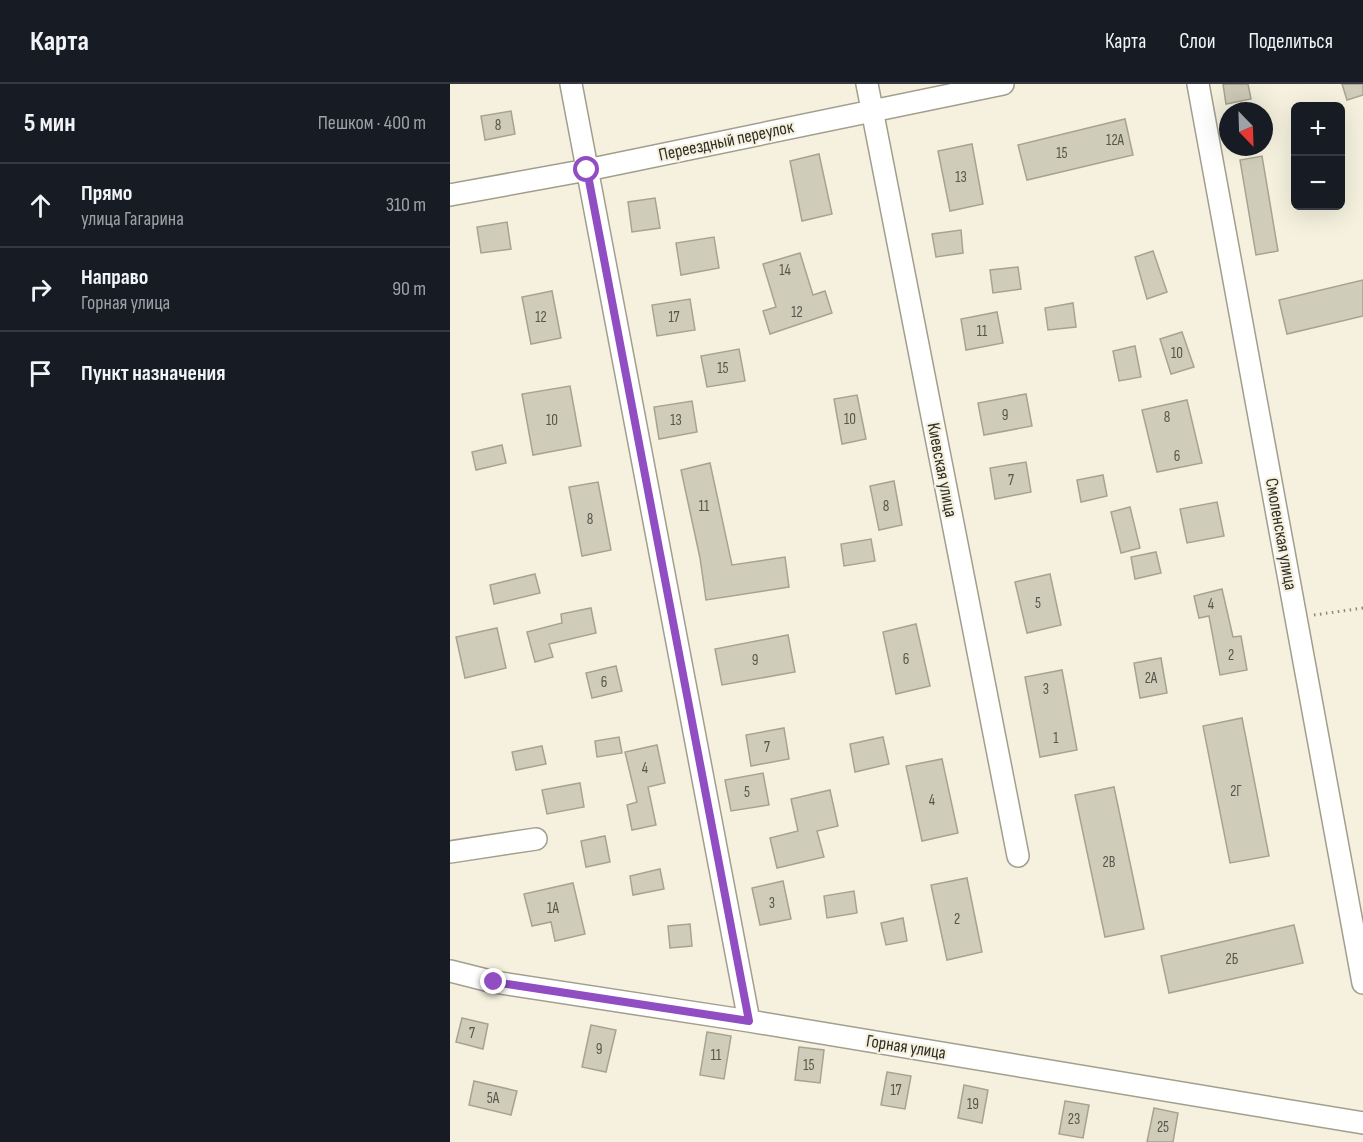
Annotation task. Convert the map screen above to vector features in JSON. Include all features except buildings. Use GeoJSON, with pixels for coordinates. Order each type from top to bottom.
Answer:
{"type":"FeatureCollection","features":[{"type":"Feature","properties":{"kind":"street"},"geometry":{"type":"LineString","coordinates":[[571,84],[749,1021]]}},
{"type":"Feature","properties":{"kind":"street","name":"Киевская улица"},"geometry":{"type":"LineString","coordinates":[[867,84],[1018,856]]}},
{"type":"Feature","properties":{"kind":"street","name":"Переездный переулок"},"geometry":{"type":"LineString","coordinates":[[450,195],[587,170],[1002,84]]}},
{"type":"Feature","properties":{"kind":"street","name":"Смоленская улица"},"geometry":{"type":"LineString","coordinates":[[1198,84],[1363,983]]}},
{"type":"Feature","properties":{"kind":"street"},"geometry":{"type":"LineString","coordinates":[[450,852],[536,839]]}},
{"type":"Feature","properties":{"kind":"street","name":"Горная улица"},"geometry":{"type":"LineString","coordinates":[[450,971],[494,982],[749,1021],[1363,1123]]}},
{"type":"Feature","properties":{"kind":"path"},"geometry":{"type":"LineString","coordinates":[[1296,618],[1363,608]]}},
{"type":"Feature","properties":{"kind":"route"},"geometry":{"type":"LineString","coordinates":[[494,982],[749,1021],[587,170]]}}]}
